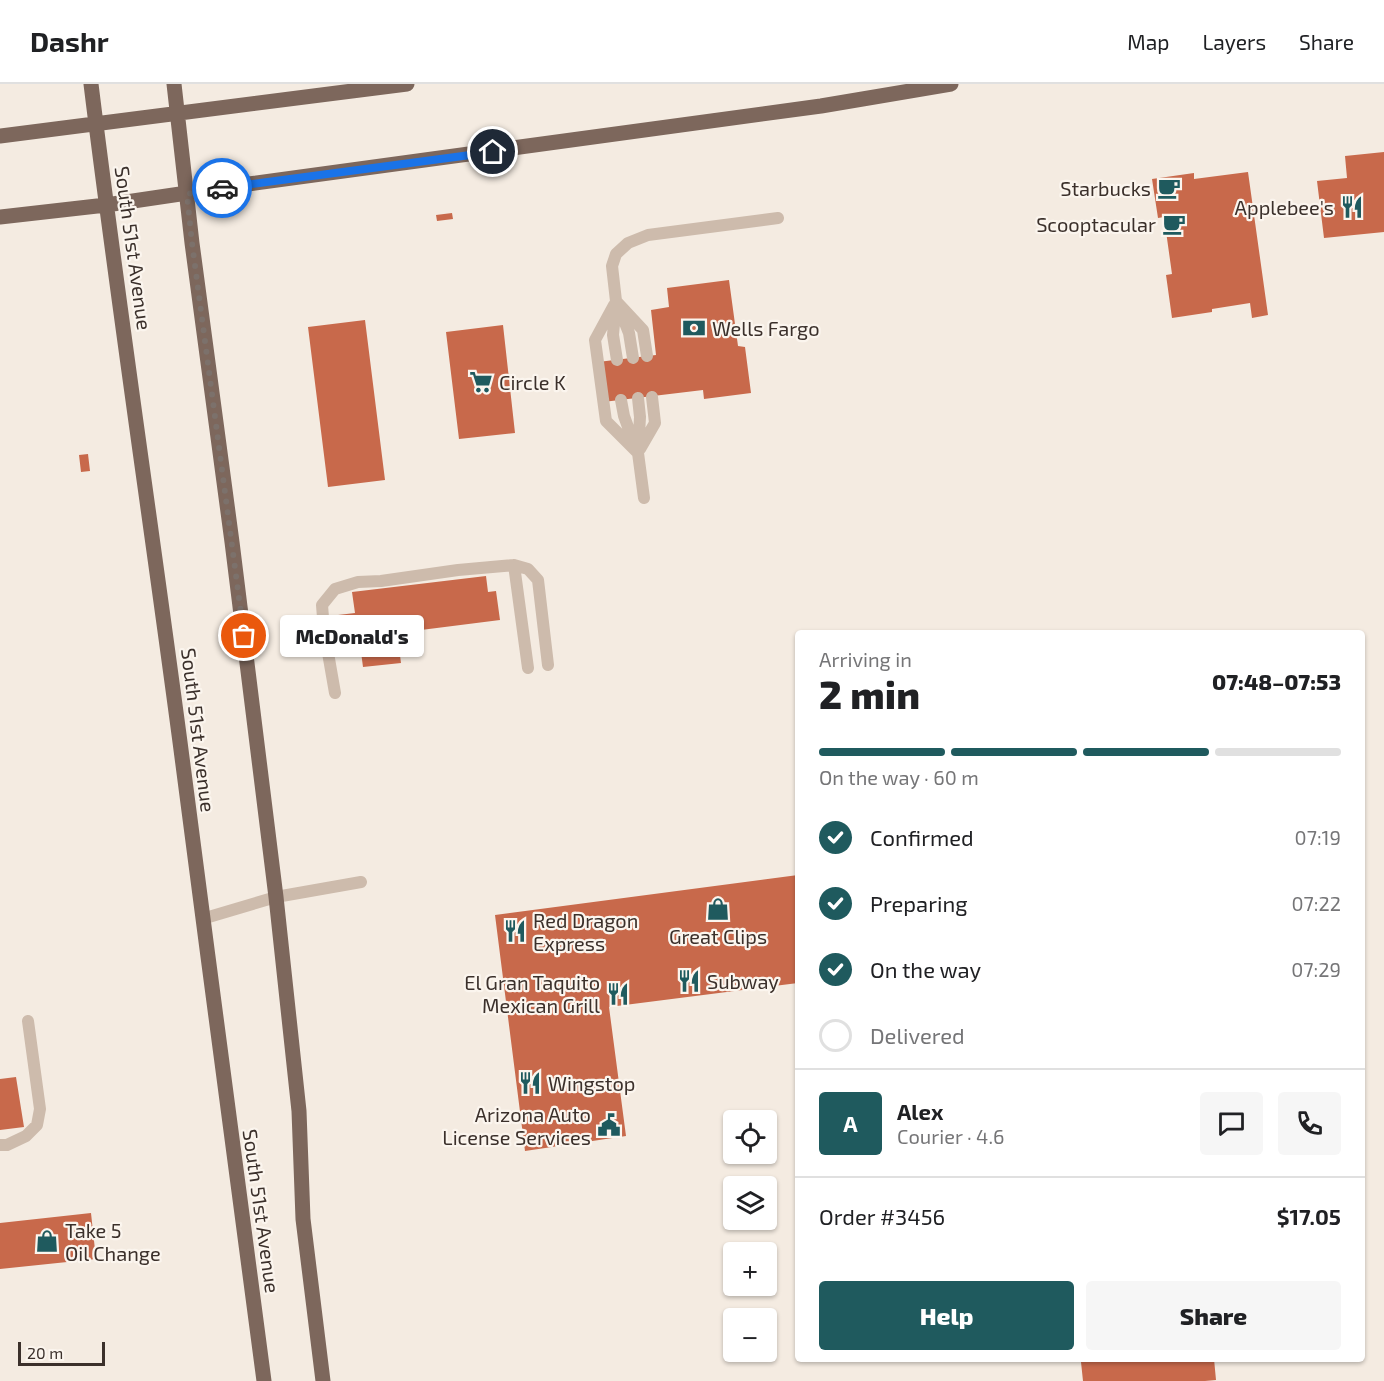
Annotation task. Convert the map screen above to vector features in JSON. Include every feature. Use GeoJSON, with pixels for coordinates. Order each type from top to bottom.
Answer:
{"type":"FeatureCollection","features":[{"type":"Feature","properties":{"kind":"main road","name":"South 51st Avenue"},"geometry":{"type":"LineString","coordinates":[[91,84],[264,1381]]}},
{"type":"Feature","properties":{"kind":"main road","name":"South 51st Avenue"},"geometry":{"type":"LineString","coordinates":[[174,84],[276,897],[298,1111],[303,1219],[323,1381]]}},
{"type":"Feature","properties":{"kind":"main road"},"geometry":{"type":"LineString","coordinates":[[0,136],[407,84]]}},
{"type":"Feature","properties":{"kind":"main road"},"geometry":{"type":"LineString","coordinates":[[0,217],[106,206],[241,185],[821,106],[951,84]]}},
{"type":"Feature","properties":{"kind":"lane"},"geometry":{"type":"LineString","coordinates":[[616,360],[614,335],[616,301],[612,266],[616,254],[628,243],[648,235],[778,218]]}},
{"type":"Feature","properties":{"kind":"lane"},"geometry":{"type":"LineString","coordinates":[[616,301],[643,330],[647,356]]}},
{"type":"Feature","properties":{"kind":"lane"},"geometry":{"type":"LineString","coordinates":[[616,301],[629,333],[633,358]]}},
{"type":"Feature","properties":{"kind":"lane"},"geometry":{"type":"LineString","coordinates":[[616,301],[595,340],[606,421],[638,453]]}},
{"type":"Feature","properties":{"kind":"lane"},"geometry":{"type":"LineString","coordinates":[[638,453],[655,423],[651,397]]}},
{"type":"Feature","properties":{"kind":"lane"},"geometry":{"type":"LineString","coordinates":[[638,398],[640,417],[638,453],[644,498]]}},
{"type":"Feature","properties":{"kind":"lane"},"geometry":{"type":"LineString","coordinates":[[621,400],[624,416],[638,453]]}},
{"type":"Feature","properties":{"kind":"lane"},"geometry":{"type":"LineString","coordinates":[[335,693],[322,605],[335,589],[358,582],[514,565],[528,569],[538,580],[548,665]]}},
{"type":"Feature","properties":{"kind":"lane"},"geometry":{"type":"LineString","coordinates":[[514,565],[528,668]]}},
{"type":"Feature","properties":{"kind":"lane"},"geometry":{"type":"LineString","coordinates":[[202,919],[276,897],[361,882]]}},
{"type":"Feature","properties":{"kind":"lane"},"geometry":{"type":"LineString","coordinates":[[0,1146],[26,1136],[37,1125],[40,1109],[28,1021]]}},
{"type":"Feature","properties":{"kind":"building","name":"Applebee's"},"geometry":{"type":"Polygon","coordinates":[[[1384,152],[1384,232],[1324,238],[1317,181],[1347,178],[1345,156],[1384,152]]]}},
{"type":"Feature","properties":{"kind":"building"},"geometry":{"type":"Polygon","coordinates":[[[1248,172],[1268,315],[1252,318],[1250,303],[1172,318],[1166,275],[1172,274],[1164,217],[1158,218],[1152,179],[1194,173],[1194,179],[1248,172]]]}},
{"type":"Feature","properties":{"kind":"building"},"geometry":{"type":"Polygon","coordinates":[[[452,213],[453,219],[437,221],[436,215],[452,213]]]}},
{"type":"Feature","properties":{"kind":"building","name":"Wells Fargo"},"geometry":{"type":"Polygon","coordinates":[[[729,280],[738,346],[745,347],[751,393],[704,399],[703,390],[603,402],[598,362],[656,355],[651,310],[669,307],[667,288],[729,280]]]}},
{"type":"Feature","properties":{"kind":"building"},"geometry":{"type":"Polygon","coordinates":[[[365,320],[385,480],[328,487],[308,327],[365,320]]]}},
{"type":"Feature","properties":{"kind":"building","name":"Circle K"},"geometry":{"type":"Polygon","coordinates":[[[503,325],[515,433],[459,439],[446,332],[503,325]]]}},
{"type":"Feature","properties":{"kind":"building"},"geometry":{"type":"Polygon","coordinates":[[[88,454],[90,471],[81,472],[79,455],[88,454]]]}},
{"type":"Feature","properties":{"kind":"building"},"geometry":{"type":"Polygon","coordinates":[[[486,576],[488,592],[496,591],[500,620],[421,630],[422,637],[398,640],[401,663],[363,667],[361,652],[343,655],[338,615],[355,613],[352,592],[486,576]]]}},
{"type":"Feature","properties":{"kind":"building"},"geometry":{"type":"Polygon","coordinates":[[[795,875],[795,983],[609,1007],[626,1136],[525,1151],[495,915],[795,875]]]}},
{"type":"Feature","properties":{"kind":"building"},"geometry":{"type":"Polygon","coordinates":[[[16,1077],[24,1127],[0,1130],[0,1079],[16,1077]]]}},
{"type":"Feature","properties":{"kind":"building","name":"Take 5 Oil Change"},"geometry":{"type":"Polygon","coordinates":[[[91,1213],[96,1259],[0,1269],[0,1223],[91,1213]]]}},
{"type":"Feature","properties":{"kind":"building"},"geometry":{"type":"Polygon","coordinates":[[[1081,1362],[1214,1362],[1216,1380],[1205,1381],[1083,1381],[1081,1362]]]}},
{"type":"Feature","properties":{"kind":"way so far"},"geometry":{"type":"LineString","coordinates":[[222,188],[187,194],[244,636]]}},
{"type":"Feature","properties":{"kind":"place","name":"Starbucks"},"geometry":{"type":"Point","coordinates":[1169,188]}},
{"type":"Feature","properties":{"kind":"place","name":"Applebee's"},"geometry":{"type":"Point","coordinates":[1352,207]}},
{"type":"Feature","properties":{"kind":"place","name":"Scooptacular"},"geometry":{"type":"Point","coordinates":[1174,224]}},
{"type":"Feature","properties":{"kind":"place","name":"Wells Fargo"},"geometry":{"type":"Point","coordinates":[694,328]}},
{"type":"Feature","properties":{"kind":"place","name":"Circle K"},"geometry":{"type":"Point","coordinates":[481,382]}},
{"type":"Feature","properties":{"kind":"place","name":"McDonald's"},"geometry":{"type":"Point","coordinates":[244,636]}},
{"type":"Feature","properties":{"kind":"place","name":"Great Clips"},"geometry":{"type":"Point","coordinates":[718,909]}},
{"type":"Feature","properties":{"kind":"place","name":"Red Dragon Express"},"geometry":{"type":"Point","coordinates":[515,931]}},
{"type":"Feature","properties":{"kind":"place","name":"Subway"},"geometry":{"type":"Point","coordinates":[689,981]}},
{"type":"Feature","properties":{"kind":"place","name":"El Gran Taquito Mexican Grill"},"geometry":{"type":"Point","coordinates":[618,994]}},
{"type":"Feature","properties":{"kind":"place","name":"Wingstop"},"geometry":{"type":"Point","coordinates":[530,1083]}},
{"type":"Feature","properties":{"kind":"place","name":"Arizona Auto License Services"},"geometry":{"type":"Point","coordinates":[609,1125]}},
{"type":"Feature","properties":{"kind":"place","name":"Take 5 Oil Change"},"geometry":{"type":"Point","coordinates":[47,1241]}},
{"type":"Feature","properties":{"kind":"route"},"geometry":{"type":"LineString","coordinates":[[222,188],[493,152]]}}]}
